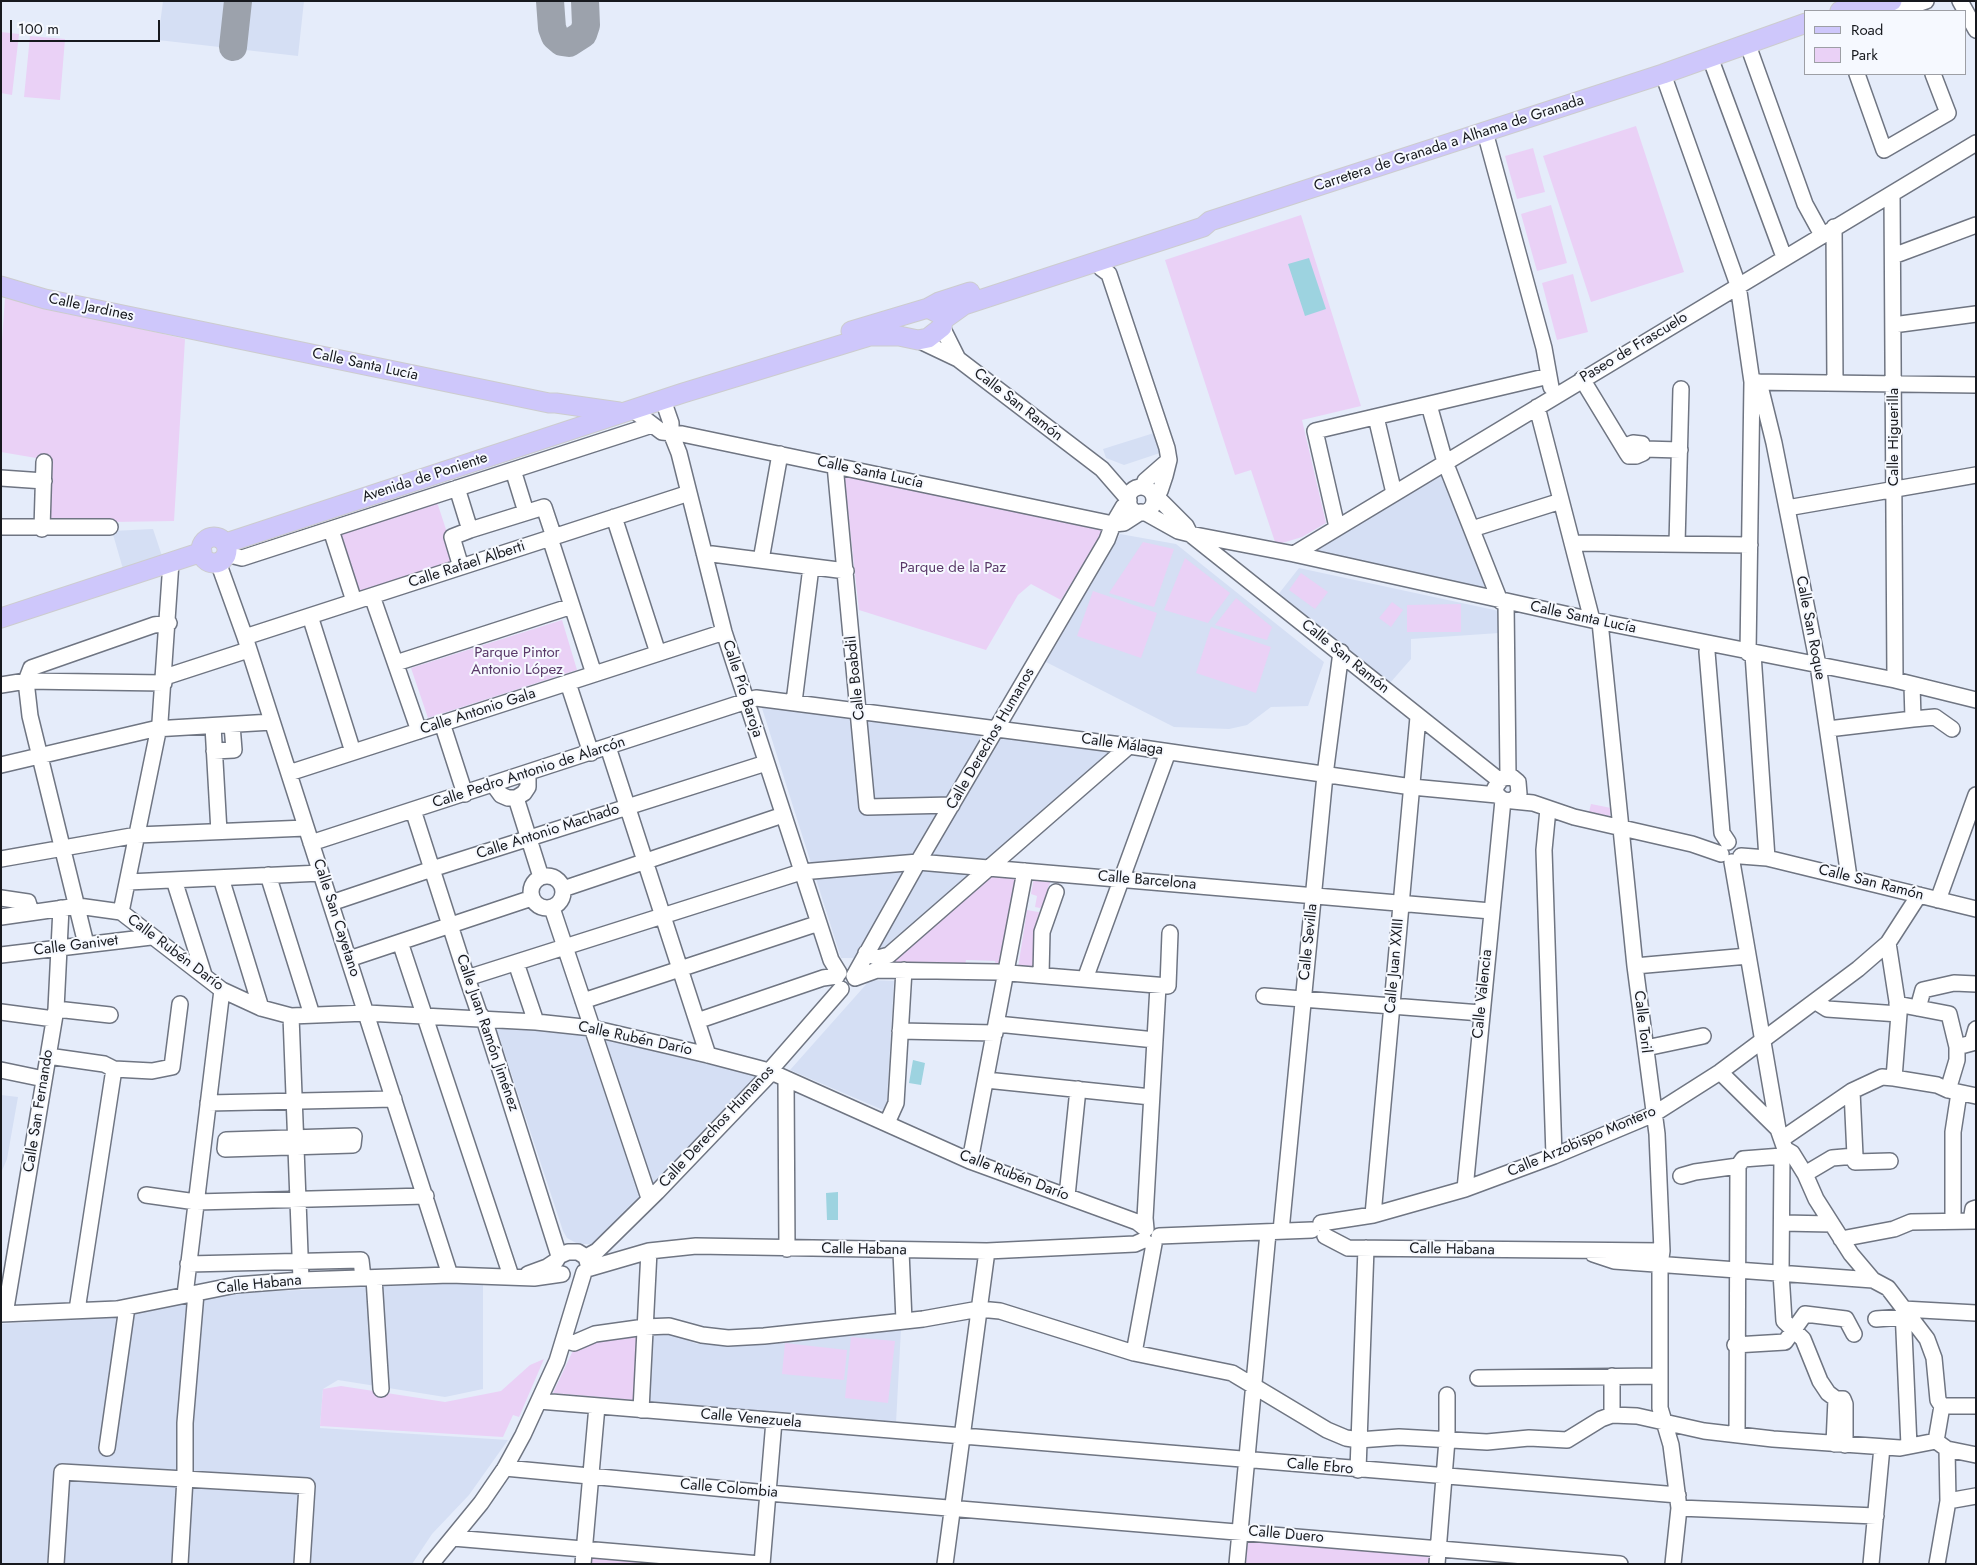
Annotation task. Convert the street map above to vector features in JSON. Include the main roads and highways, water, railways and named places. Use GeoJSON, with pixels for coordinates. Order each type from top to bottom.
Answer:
{"type":"FeatureCollection","features":[{"type":"Feature","properties":{"kind":"main road"},"geometry":{"type":"LineString","coordinates":[[1846,10],[1862,7],[1905,5]]}},
{"type":"Feature","properties":{"kind":"main road","name":"Carretera de Granada a Alhama de Granada"},"geometry":{"type":"LineString","coordinates":[[937,316],[939,302],[1110,247],[1201,221],[1210,221],[1663,74],[1804,24]]}},
{"type":"Feature","properties":{"kind":"main road","name":"Carretera de Granada a Alhama de Granada"},"geometry":{"type":"LineString","coordinates":[[1687,65],[1711,60],[1804,31]]}},
{"type":"Feature","properties":{"kind":"main road","name":"Carretera de Granada a Alhama de Granada"},"geometry":{"type":"LineString","coordinates":[[937,316],[964,305],[1203,227],[1210,221]]}},
{"type":"Feature","properties":{"kind":"main road","name":"Calle Jardines"},"geometry":{"type":"LineString","coordinates":[[1,286],[45,299],[180,328]]}},
{"type":"Feature","properties":{"kind":"main road"},"geometry":{"type":"LineString","coordinates":[[683,394],[696,386],[757,362],[851,331],[865,332],[937,316]]}},
{"type":"Feature","properties":{"kind":"main road"},"geometry":{"type":"LineString","coordinates":[[900,325],[918,340],[928,338],[937,316]]}},
{"type":"Feature","properties":{"kind":"main road"},"geometry":{"type":"LineString","coordinates":[[629,411],[900,325]]}},
{"type":"Feature","properties":{"kind":"main road","name":"Calle Santa Lucía"},"geometry":{"type":"LineString","coordinates":[[180,328],[555,407],[583,426]]}},
{"type":"Feature","properties":{"kind":"main road","name":"Calle Santa Lucía"},"geometry":{"type":"LineString","coordinates":[[555,407],[556,402],[629,411]]}},
{"type":"Feature","properties":{"kind":"main road"},"geometry":{"type":"LineString","coordinates":[[555,407],[555,436]]}},
{"type":"Feature","properties":{"kind":"main road","name":"Avenida de Poniente"},"geometry":{"type":"LineString","coordinates":[[1,618],[171,562],[218,553],[393,489],[629,411]]}},
{"type":"Feature","properties":{"kind":"park label","name":"Parque de la Paz"},"geometry":{"type":"Point","coordinates":[953,568]}},
{"type":"Feature","properties":{"kind":"park label","name":"Parque Pintor Antonio López"},"geometry":{"type":"Point","coordinates":[517,662]}}]}
